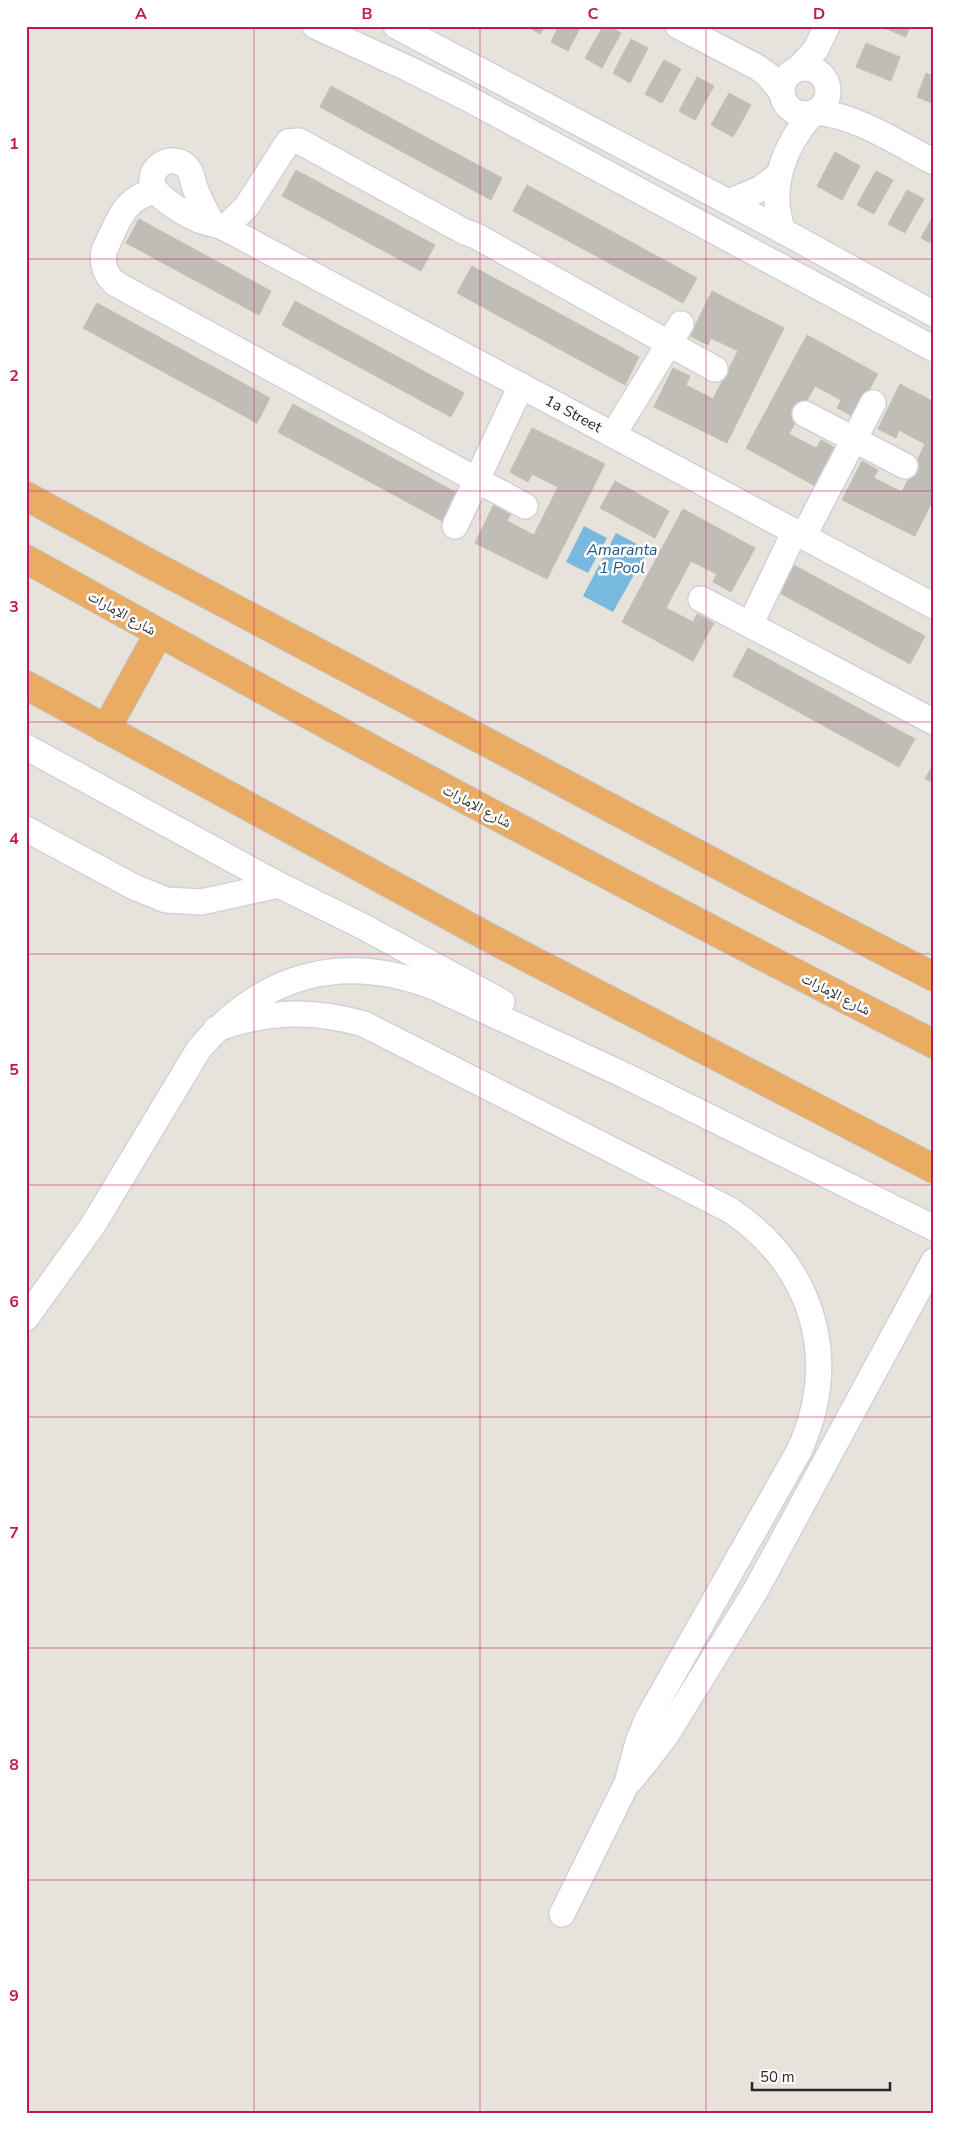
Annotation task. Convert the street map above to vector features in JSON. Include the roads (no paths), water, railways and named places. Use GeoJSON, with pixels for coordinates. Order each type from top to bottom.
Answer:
{"type":"FeatureCollection","features":[{"type":"Feature","properties":{"kind":"highway"},"geometry":{"type":"LineString","coordinates":[[26,477],[107,528],[145,561]]}},
{"type":"Feature","properties":{"kind":"highway"},"geometry":{"type":"LineString","coordinates":[[26,496],[745,880],[934,977]]}},
{"type":"Feature","properties":{"kind":"highway","name":"شارع الإمارات"},"geometry":{"type":"LineString","coordinates":[[26,559],[578,860],[934,1044]]}},
{"type":"Feature","properties":{"kind":"highway"},"geometry":{"type":"LineString","coordinates":[[106,729],[159,633]]}},
{"type":"Feature","properties":{"kind":"highway"},"geometry":{"type":"LineString","coordinates":[[26,685],[499,943],[934,1169]]}},
{"type":"Feature","properties":{"kind":"street"},"geometry":{"type":"LineString","coordinates":[[315,26],[401,65],[465,97],[934,349]]}},
{"type":"Feature","properties":{"kind":"street"},"geometry":{"type":"LineString","coordinates":[[396,26],[729,202],[934,314]]}},
{"type":"Feature","properties":{"kind":"street"},"geometry":{"type":"LineString","coordinates":[[678,26],[757,67],[775,71],[790,84],[800,114],[820,99]]}},
{"type":"Feature","properties":{"kind":"street"},"geometry":{"type":"LineString","coordinates":[[783,231],[776,204],[778,175],[793,141],[820,99],[821,58],[825,32]]}},
{"type":"Feature","properties":{"kind":"street"},"geometry":{"type":"LineString","coordinates":[[793,141],[790,84],[808,60],[825,32]]}},
{"type":"Feature","properties":{"kind":"street"},"geometry":{"type":"LineString","coordinates":[[790,84],[812,69],[820,99],[836,115],[855,121],[934,162]]}},
{"type":"Feature","properties":{"kind":"street"},"geometry":{"type":"LineString","coordinates":[[525,506],[110,280],[104,266],[104,251],[125,208],[138,196],[156,191],[152,179],[156,168],[172,160],[184,164],[192,174],[195,188],[218,225],[247,206],[288,142],[299,141],[463,231],[675,334],[715,370]]}},
{"type":"Feature","properties":{"kind":"street"},"geometry":{"type":"LineString","coordinates":[[729,202],[760,189],[778,175]]}},
{"type":"Feature","properties":{"kind":"street","name":"1a Street"},"geometry":{"type":"LineString","coordinates":[[156,191],[192,217],[218,225],[934,606]]}},
{"type":"Feature","properties":{"kind":"street"},"geometry":{"type":"LineString","coordinates":[[613,435],[675,334]]}},
{"type":"Feature","properties":{"kind":"street"},"geometry":{"type":"LineString","coordinates":[[455,526],[521,386]]}},
{"type":"Feature","properties":{"kind":"street"},"geometry":{"type":"LineString","coordinates":[[750,625],[873,403]]}},
{"type":"Feature","properties":{"kind":"street"},"geometry":{"type":"LineString","coordinates":[[805,414],[905,466]]}},
{"type":"Feature","properties":{"kind":"street"},"geometry":{"type":"LineString","coordinates":[[701,599],[934,722]]}},
{"type":"Feature","properties":{"kind":"street"},"geometry":{"type":"LineString","coordinates":[[26,747],[279,886],[429,962],[495,998],[626,1076]]}},
{"type":"Feature","properties":{"kind":"street"},"geometry":{"type":"LineString","coordinates":[[26,829],[134,887],[166,900],[200,902],[279,886]]}},
{"type":"Feature","properties":{"kind":"street"},"geometry":{"type":"LineString","coordinates":[[26,1318],[92,1225],[194,1057],[216,1030],[235,1012],[257,997],[289,982],[331,972],[358,970],[384,972],[410,978],[434,987],[626,1076],[934,1228]]}},
{"type":"Feature","properties":{"kind":"street"},"geometry":{"type":"LineString","coordinates":[[216,1030],[257,1017],[293,1013],[321,1014],[364,1024],[730,1210],[746,1221],[771,1244],[798,1280],[812,1317],[819,1356],[817,1395],[807,1433],[799,1451],[647,1720],[627,1783],[562,1914]]}},
{"type":"Feature","properties":{"kind":"street"},"geometry":{"type":"LineString","coordinates":[[627,1783],[665,1737],[757,1588],[924,1295],[934,1261]]}},
{"type":"Feature","properties":{"kind":"water"},"geometry":{"type":"Polygon","coordinates":[[[584,526],[607,538],[588,573],[566,562],[584,526]]]}},
{"type":"Feature","properties":{"kind":"water","name":"Amaranta 1 Pool"},"geometry":{"type":"Polygon","coordinates":[[[616,533],[648,550],[613,612],[583,596],[616,533]]]}}]}
